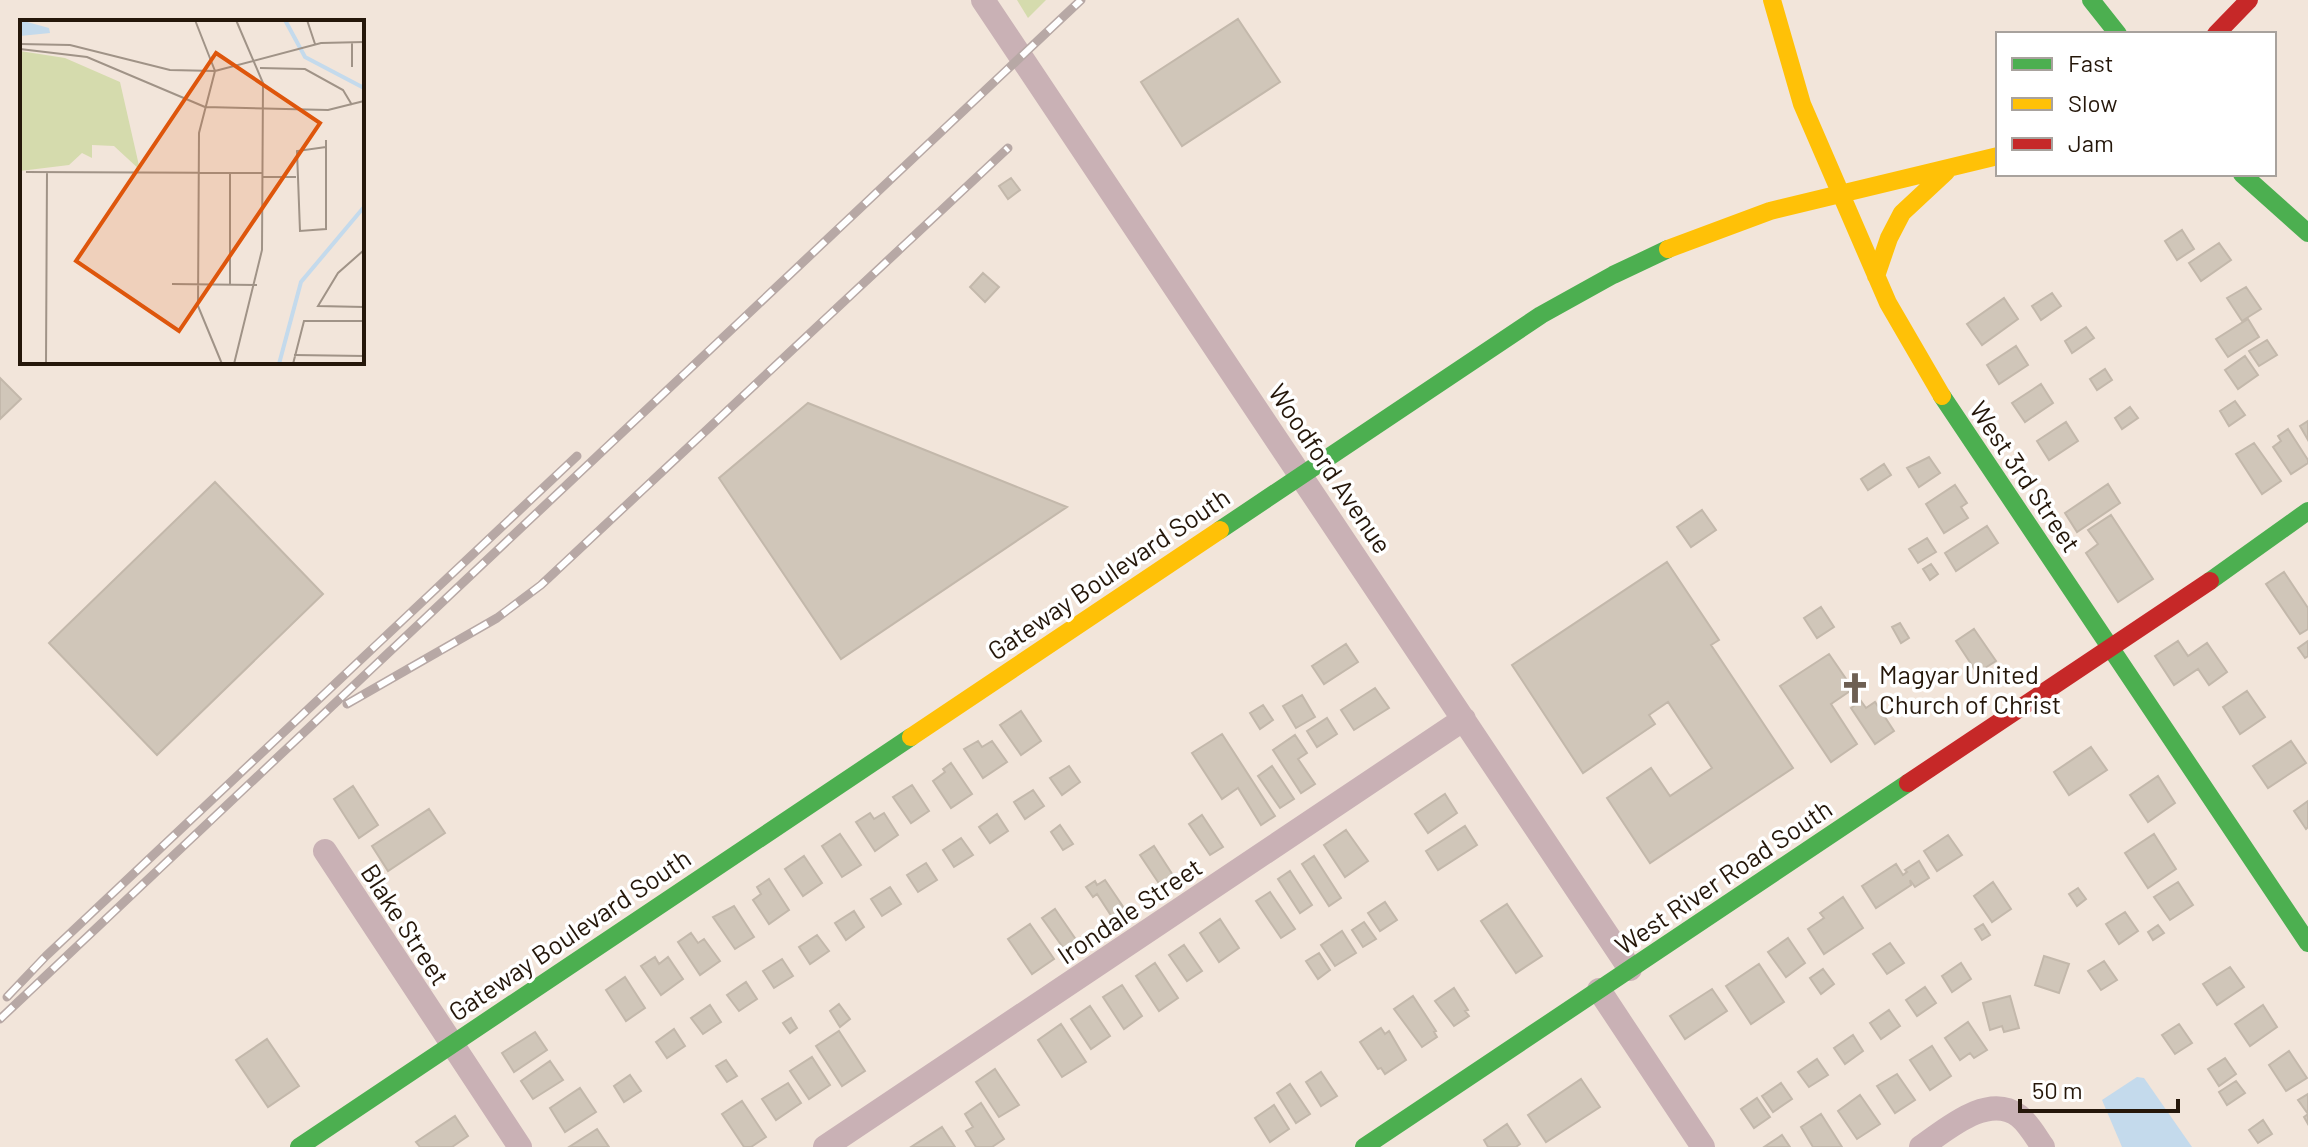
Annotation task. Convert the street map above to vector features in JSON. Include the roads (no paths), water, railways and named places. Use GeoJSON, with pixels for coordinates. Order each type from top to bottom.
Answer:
{"type":"FeatureCollection","features":[{"type":"Feature","properties":{"kind":"main road","name":"West 3rd Street"},"geometry":{"type":"LineString","coordinates":[[1772,0],[1802,104],[1888,303],[1949,407],[2308,943]]}},
{"type":"Feature","properties":{"kind":"main road"},"geometry":{"type":"LineString","coordinates":[[2091,0],[2116,32]]}},
{"type":"Feature","properties":{"kind":"main road"},"geometry":{"type":"LineString","coordinates":[[2218,32],[2249,0]]}},
{"type":"Feature","properties":{"kind":"main road","name":"Gateway Boulevard South"},"geometry":{"type":"LineString","coordinates":[[299,1147],[1541,315],[1604,278],[1671,246],[1740,220],[1996,157]]}},
{"type":"Feature","properties":{"kind":"main road"},"geometry":{"type":"LineString","coordinates":[[1876,276],[1889,238],[1902,213],[1949,169]]}},
{"type":"Feature","properties":{"kind":"main road"},"geometry":{"type":"LineString","coordinates":[[2244,176],[2308,233]]}},
{"type":"Feature","properties":{"kind":"main road","name":"West River Road South"},"geometry":{"type":"LineString","coordinates":[[1364,1147],[2269,541],[2308,511]]}},
{"type":"Feature","properties":{"kind":"street","name":"Woodford Avenue"},"geometry":{"type":"LineString","coordinates":[[983,0],[1630,969]]}},
{"type":"Feature","properties":{"kind":"street","name":"Irondale Street"},"geometry":{"type":"LineString","coordinates":[[825,1147],[1464,719]]}},
{"type":"Feature","properties":{"kind":"street","name":"Blake Street"},"geometry":{"type":"LineString","coordinates":[[325,851],[520,1147]]}},
{"type":"Feature","properties":{"kind":"street"},"geometry":{"type":"LineString","coordinates":[[1599,990],[1703,1147]]}},
{"type":"Feature","properties":{"kind":"street"},"geometry":{"type":"LineString","coordinates":[[1921,1147],[1974,1113],[1996,1110],[2020,1117],[2043,1147]]}},
{"type":"Feature","properties":{"kind":"water"},"geometry":{"type":"Polygon","coordinates":[[[2137,1077],[2144,1078],[2192,1147],[2122,1147],[2102,1100],[2137,1077]]]}},
{"type":"Feature","properties":{"kind":"railway"},"geometry":{"type":"LineString","coordinates":[[0,1019],[1081,0]]}},
{"type":"Feature","properties":{"kind":"railway"},"geometry":{"type":"LineString","coordinates":[[347,704],[497,618],[541,585],[1008,148]]}},
{"type":"Feature","properties":{"kind":"railway"},"geometry":{"type":"LineString","coordinates":[[7,997],[46,956],[577,456]]}},
{"type":"Feature","properties":{"kind":"place","name":"Magyar United Church of Christ"},"geometry":{"type":"Point","coordinates":[1855,688]}}]}
